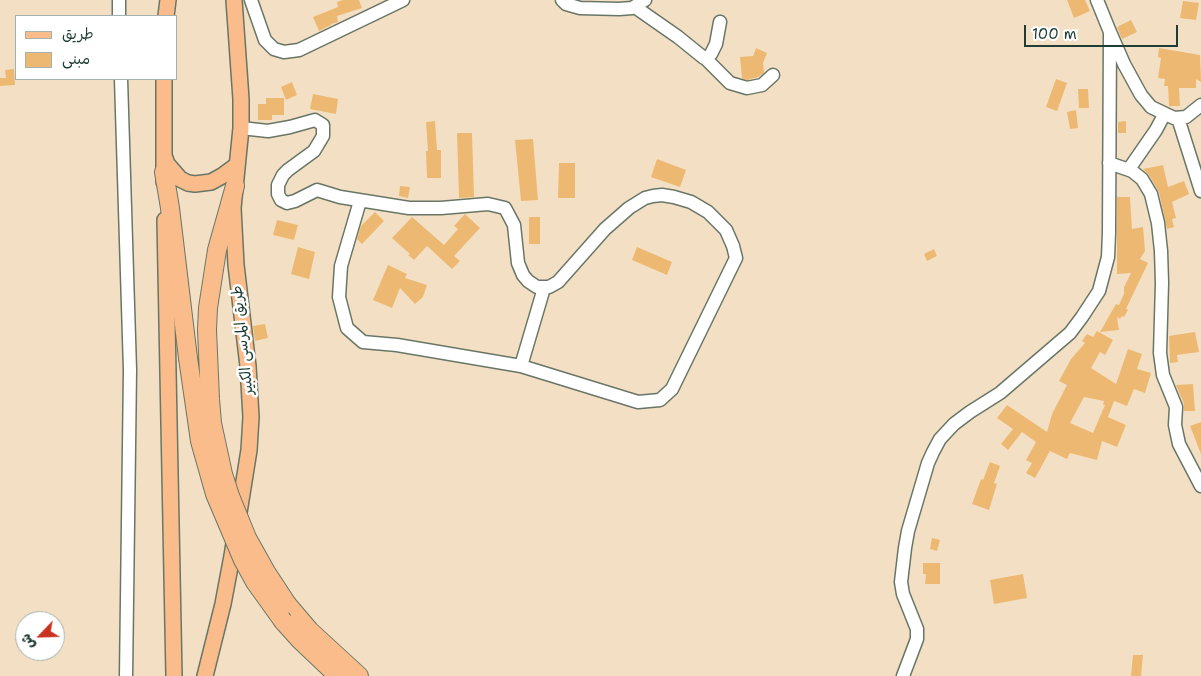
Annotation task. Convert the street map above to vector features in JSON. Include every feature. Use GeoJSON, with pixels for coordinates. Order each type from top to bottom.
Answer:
{"type":"FeatureCollection","features":[{"type":"Feature","properties":{"kind":"highway"},"geometry":{"type":"LineString","coordinates":[[164,172],[200,441],[215,494],[243,560],[255,582],[283,621],[338,676]]}},
{"type":"Feature","properties":{"kind":"highway"},"geometry":{"type":"LineString","coordinates":[[235,186],[217,250],[208,308],[210,407],[216,449],[236,513],[247,538],[266,572],[287,604],[310,631],[359,676]]}},
{"type":"Feature","properties":{"kind":"main road","name":"طريق المرسى الكبير"},"geometry":{"type":"LineString","coordinates":[[205,676],[223,604],[249,450],[250,393],[236,265],[233,208],[241,128],[239,58],[233,2]]}},
{"type":"Feature","properties":{"kind":"main road"},"geometry":{"type":"LineString","coordinates":[[164,80],[164,172],[174,676]]}},
{"type":"Feature","properties":{"kind":"main road"},"geometry":{"type":"LineString","coordinates":[[164,154],[167,164],[172,171],[180,179],[188,183],[211,182],[237,165]]}},
{"type":"Feature","properties":{"kind":"street"},"geometry":{"type":"LineString","coordinates":[[119,0],[119,15]]}},
{"type":"Feature","properties":{"kind":"street"},"geometry":{"type":"LineString","coordinates":[[251,0],[265,40],[274,49],[284,52],[299,50],[403,0]]}},
{"type":"Feature","properties":{"kind":"street"},"geometry":{"type":"LineString","coordinates":[[562,0],[570,6],[588,9],[626,9],[640,3],[706,58],[730,83],[747,88],[762,85],[773,75]]}},
{"type":"Feature","properties":{"kind":"street"},"geometry":{"type":"LineString","coordinates":[[1097,0],[1124,64],[1141,94],[1151,107],[1164,115],[1178,118],[1186,117],[1201,105]]}},
{"type":"Feature","properties":{"kind":"street"},"geometry":{"type":"LineString","coordinates":[[706,58],[712,54],[716,44],[720,22]]}},
{"type":"Feature","properties":{"kind":"street"},"geometry":{"type":"LineString","coordinates":[[903,676],[917,639],[917,629],[903,594],[901,582],[908,531],[928,463],[940,440],[954,424],[1000,393],[1070,332],[1099,291],[1108,257],[1110,32]]}},
{"type":"Feature","properties":{"kind":"street"},"geometry":{"type":"LineString","coordinates":[[121,80],[130,370],[126,676]]}},
{"type":"Feature","properties":{"kind":"street"},"geometry":{"type":"LineString","coordinates":[[1128,169],[1156,130],[1164,115]]}},
{"type":"Feature","properties":{"kind":"street"},"geometry":{"type":"LineString","coordinates":[[1178,118],[1201,191]]}},
{"type":"Feature","properties":{"kind":"street"},"geometry":{"type":"LineString","coordinates":[[241,128],[268,131],[315,120],[321,122],[324,129],[314,150],[288,170],[281,178],[277,188],[280,198],[284,202],[291,203],[317,190],[360,201],[409,208],[441,208],[488,204],[505,208],[514,225],[518,263],[523,275],[532,284],[544,288],[549,288],[558,282],[605,229],[629,208],[645,198],[653,196],[674,197],[691,202],[708,212],[726,230],[734,246],[736,258],[672,389],[660,400],[638,402],[522,366],[397,345],[363,342],[347,328],[339,297],[341,266],[360,201]]}},
{"type":"Feature","properties":{"kind":"street"},"geometry":{"type":"LineString","coordinates":[[1109,163],[1128,169],[1142,179],[1151,194],[1156,213],[1161,251],[1160,353],[1162,375],[1176,407],[1175,425],[1179,444],[1201,486]]}},
{"type":"Feature","properties":{"kind":"street"},"geometry":{"type":"LineString","coordinates":[[522,366],[544,288]]}},
{"type":"Feature","properties":{"kind":"building"},"geometry":{"type":"Polygon","coordinates":[[[359,0],[362,8],[337,16],[338,22],[319,31],[313,17],[338,7],[337,2],[359,0]]]}},
{"type":"Feature","properties":{"kind":"building"},"geometry":{"type":"Polygon","coordinates":[[[1067,0],[1085,0],[1090,11],[1074,18],[1067,0]]]}},
{"type":"Feature","properties":{"kind":"building"},"geometry":{"type":"Polygon","coordinates":[[[1183,1],[1199,3],[1196,20],[1180,18],[1183,1]]]}},
{"type":"Feature","properties":{"kind":"building"},"geometry":{"type":"Polygon","coordinates":[[[1131,20],[1137,32],[1122,39],[1117,27],[1131,20]]]}},
{"type":"Feature","properties":{"kind":"building"},"geometry":{"type":"Polygon","coordinates":[[[756,48],[767,53],[763,63],[764,73],[747,80],[742,78],[740,57],[753,56],[756,48]]]}},
{"type":"Feature","properties":{"kind":"building"},"geometry":{"type":"Polygon","coordinates":[[[1159,48],[1200,55],[1201,82],[1196,79],[1196,88],[1179,88],[1180,106],[1169,106],[1168,86],[1164,86],[1165,79],[1158,78],[1161,58],[1158,57],[1159,48]]]}},
{"type":"Feature","properties":{"kind":"building"},"geometry":{"type":"Polygon","coordinates":[[[14,69],[15,85],[0,86],[0,78],[6,78],[5,70],[14,69]]]}},
{"type":"Feature","properties":{"kind":"building"},"geometry":{"type":"Polygon","coordinates":[[[1056,79],[1067,83],[1057,111],[1046,107],[1056,79]]]}},
{"type":"Feature","properties":{"kind":"building"},"geometry":{"type":"Polygon","coordinates":[[[292,82],[297,95],[286,100],[281,87],[292,82]]]}},
{"type":"Feature","properties":{"kind":"building"},"geometry":{"type":"Polygon","coordinates":[[[1078,89],[1088,89],[1089,108],[1079,108],[1078,89]]]}},
{"type":"Feature","properties":{"kind":"building"},"geometry":{"type":"Polygon","coordinates":[[[313,94],[338,99],[336,114],[310,109],[313,94]]]}},
{"type":"Feature","properties":{"kind":"building"},"geometry":{"type":"Polygon","coordinates":[[[266,98],[284,98],[284,115],[272,115],[272,120],[258,120],[258,104],[266,104],[266,98]]]}},
{"type":"Feature","properties":{"kind":"building"},"geometry":{"type":"Polygon","coordinates":[[[1076,110],[1078,128],[1070,129],[1067,112],[1076,110]]]}},
{"type":"Feature","properties":{"kind":"building"},"geometry":{"type":"Polygon","coordinates":[[[435,121],[437,150],[441,150],[441,178],[427,178],[426,122],[435,121]]]}},
{"type":"Feature","properties":{"kind":"building"},"geometry":{"type":"Polygon","coordinates":[[[1126,121],[1126,133],[1118,133],[1118,122],[1126,121]]]}},
{"type":"Feature","properties":{"kind":"building"},"geometry":{"type":"Polygon","coordinates":[[[457,133],[472,133],[474,197],[459,198],[457,133]]]}},
{"type":"Feature","properties":{"kind":"building"},"geometry":{"type":"Polygon","coordinates":[[[533,139],[538,200],[521,201],[515,140],[533,139]]]}},
{"type":"Feature","properties":{"kind":"building"},"geometry":{"type":"Polygon","coordinates":[[[657,159],[686,170],[680,187],[651,177],[657,159]]]}},
{"type":"Feature","properties":{"kind":"building"},"geometry":{"type":"Polygon","coordinates":[[[559,163],[575,163],[575,198],[558,198],[559,163]]]}},
{"type":"Feature","properties":{"kind":"building"},"geometry":{"type":"Polygon","coordinates":[[[1163,165],[1168,187],[1184,181],[1189,194],[1172,202],[1176,218],[1172,219],[1174,227],[1167,229],[1159,192],[1143,169],[1163,165]]]}},
{"type":"Feature","properties":{"kind":"building"},"geometry":{"type":"Polygon","coordinates":[[[400,186],[410,187],[408,198],[399,196],[400,186]]]}},
{"type":"Feature","properties":{"kind":"building"},"geometry":{"type":"Polygon","coordinates":[[[1117,197],[1130,197],[1132,229],[1143,227],[1145,251],[1140,259],[1148,263],[1124,317],[1122,316],[1120,319],[1117,317],[1119,330],[1100,332],[1116,304],[1119,305],[1124,294],[1124,287],[1131,273],[1117,274],[1117,197]]]}},
{"type":"Feature","properties":{"kind":"building"},"geometry":{"type":"Polygon","coordinates":[[[375,212],[384,221],[362,244],[357,239],[361,226],[375,212]]]}},
{"type":"Feature","properties":{"kind":"building"},"geometry":{"type":"Polygon","coordinates":[[[465,214],[480,228],[454,256],[460,261],[452,269],[427,246],[414,260],[392,238],[412,217],[444,245],[458,229],[454,226],[465,214]]]}},
{"type":"Feature","properties":{"kind":"building"},"geometry":{"type":"Polygon","coordinates":[[[529,217],[540,217],[540,244],[529,244],[529,217]]]}},
{"type":"Feature","properties":{"kind":"building"},"geometry":{"type":"Polygon","coordinates":[[[277,220],[298,225],[294,240],[273,235],[277,220]]]}},
{"type":"Feature","properties":{"kind":"building"},"geometry":{"type":"Polygon","coordinates":[[[298,247],[315,252],[309,279],[291,274],[298,247]]]}},
{"type":"Feature","properties":{"kind":"building"},"geometry":{"type":"Polygon","coordinates":[[[637,247],[672,262],[667,275],[632,260],[637,247]]]}},
{"type":"Feature","properties":{"kind":"building"},"geometry":{"type":"Polygon","coordinates":[[[934,249],[937,256],[927,261],[924,254],[934,249]]]}},
{"type":"Feature","properties":{"kind":"building"},"geometry":{"type":"Polygon","coordinates":[[[388,265],[407,274],[405,278],[427,285],[423,297],[415,304],[400,288],[392,308],[373,300],[388,265]]]}},
{"type":"Feature","properties":{"kind":"building"},"geometry":{"type":"Polygon","coordinates":[[[265,324],[268,338],[255,341],[253,326],[265,324]]]}},
{"type":"Feature","properties":{"kind":"building"},"geometry":{"type":"Polygon","coordinates":[[[1097,331],[1113,340],[1105,355],[1100,352],[1091,368],[1116,384],[1128,349],[1142,354],[1137,369],[1151,373],[1145,393],[1134,389],[1127,406],[1114,401],[1108,417],[1126,425],[1117,447],[1102,441],[1097,460],[1070,453],[1067,459],[1050,451],[1035,478],[1026,473],[1032,463],[1026,460],[1036,442],[1022,432],[1008,450],[1001,444],[1013,429],[997,418],[1007,405],[1047,432],[1052,414],[1067,385],[1059,381],[1071,359],[1085,343],[1082,341],[1087,334],[1093,337],[1097,331]],[[1084,397],[1070,423],[1093,433],[1105,405],[1103,405],[1104,401],[1084,397]]]}},
{"type":"Feature","properties":{"kind":"building"},"geometry":{"type":"Polygon","coordinates":[[[1195,332],[1199,352],[1177,355],[1178,362],[1170,363],[1169,336],[1195,332]]]}},
{"type":"Feature","properties":{"kind":"building"},"geometry":{"type":"Polygon","coordinates":[[[1193,384],[1195,411],[1184,411],[1184,404],[1176,385],[1193,384]]]}},
{"type":"Feature","properties":{"kind":"building"},"geometry":{"type":"Polygon","coordinates":[[[1201,422],[1201,454],[1190,426],[1201,422]]]}},
{"type":"Feature","properties":{"kind":"building"},"geometry":{"type":"Polygon","coordinates":[[[990,462],[1000,466],[994,483],[997,484],[989,510],[972,504],[981,479],[983,480],[990,462]]]}},
{"type":"Feature","properties":{"kind":"building"},"geometry":{"type":"Polygon","coordinates":[[[932,538],[940,540],[937,551],[930,549],[932,538]]]}},
{"type":"Feature","properties":{"kind":"building"},"geometry":{"type":"Polygon","coordinates":[[[923,563],[940,563],[940,584],[925,584],[926,574],[923,574],[923,563]]]}},
{"type":"Feature","properties":{"kind":"building"},"geometry":{"type":"Polygon","coordinates":[[[1023,574],[1027,598],[994,604],[990,580],[1023,574]]]}},
{"type":"Feature","properties":{"kind":"building"},"geometry":{"type":"Polygon","coordinates":[[[1133,655],[1143,655],[1141,676],[1131,676],[1133,655]]]}}]}
